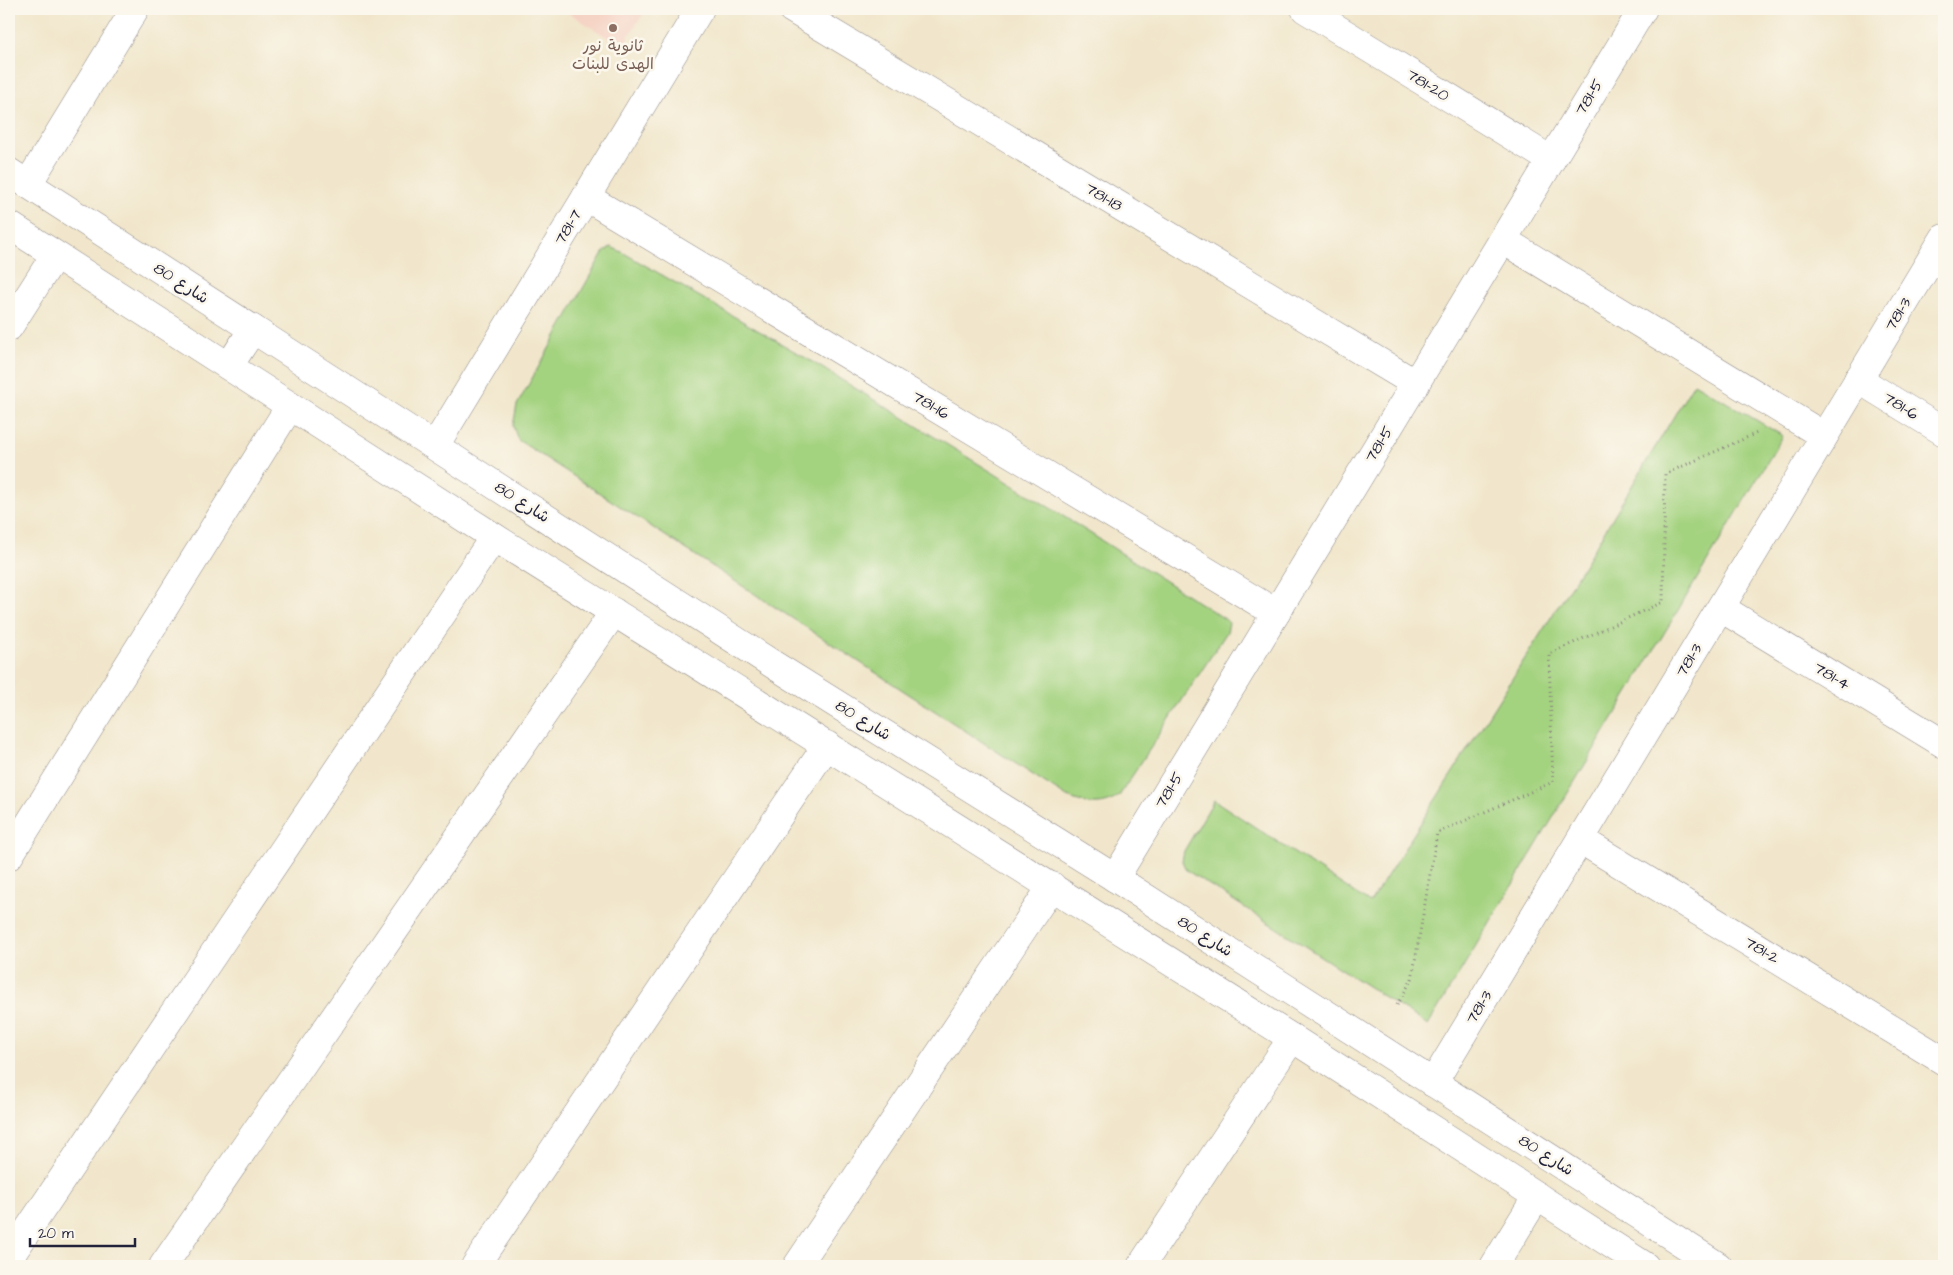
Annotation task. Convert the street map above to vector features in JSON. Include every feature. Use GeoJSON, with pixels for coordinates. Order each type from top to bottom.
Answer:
{"type":"FeatureCollection","features":[{"type":"Feature","properties":{"kind":"street"},"geometry":{"type":"LineString","coordinates":[[18,178],[135,9]]}},
{"type":"Feature","properties":{"kind":"street","name":"781-7"},"geometry":{"type":"LineString","coordinates":[[435,446],[700,9]]}},
{"type":"Feature","properties":{"kind":"street","name":"781-18"},"geometry":{"type":"LineString","coordinates":[[792,9],[1416,384]]}},
{"type":"Feature","properties":{"kind":"street","name":"781-20"},"geometry":{"type":"LineString","coordinates":[[1304,9],[1551,160]]}},
{"type":"Feature","properties":{"kind":"street","name":"781-5"},"geometry":{"type":"LineString","coordinates":[[1115,878],[1643,9]]}},
{"type":"Feature","properties":{"kind":"street","name":"شارع 80"},"geometry":{"type":"LineString","coordinates":[[18,178],[774,665],[1115,878],[1718,1266]]}},
{"type":"Feature","properties":{"kind":"street","name":"781-16"},"geometry":{"type":"LineString","coordinates":[[586,197],[1276,613]]}},
{"type":"Feature","properties":{"kind":"street"},"geometry":{"type":"LineString","coordinates":[[9,225],[494,538],[1052,886],[1292,1038],[1645,1266]]}},
{"type":"Feature","properties":{"kind":"street","name":"781-3"},"geometry":{"type":"LineString","coordinates":[[1433,1083],[1944,238]]}},
{"type":"Feature","properties":{"kind":"street"},"geometry":{"type":"LineString","coordinates":[[1503,240],[1824,436]]}},
{"type":"Feature","properties":{"kind":"street"},"geometry":{"type":"LineString","coordinates":[[9,327],[54,255]]}},
{"type":"Feature","properties":{"kind":"street"},"geometry":{"type":"LineString","coordinates":[[229,366],[253,329]]}},
{"type":"Feature","properties":{"kind":"street","name":"781-6"},"geometry":{"type":"LineString","coordinates":[[1858,379],[1944,432]]}},
{"type":"Feature","properties":{"kind":"street"},"geometry":{"type":"LineString","coordinates":[[9,856],[290,406]]}},
{"type":"Feature","properties":{"kind":"street"},"geometry":{"type":"LineString","coordinates":[[9,1258],[494,538]]}},
{"type":"Feature","properties":{"kind":"street","name":"781-4"},"geometry":{"type":"LineString","coordinates":[[1721,608],[1944,744]]}},
{"type":"Feature","properties":{"kind":"street"},"geometry":{"type":"LineString","coordinates":[[163,1266],[614,612]]}},
{"type":"Feature","properties":{"kind":"street"},"geometry":{"type":"LineString","coordinates":[[476,1266],[827,745]]}},
{"type":"Feature","properties":{"kind":"street","name":"781-2"},"geometry":{"type":"LineString","coordinates":[[1581,840],[1944,1061]]}},
{"type":"Feature","properties":{"kind":"street"},"geometry":{"type":"LineString","coordinates":[[796,1266],[1052,886]]}},
{"type":"Feature","properties":{"kind":"street"},"geometry":{"type":"LineString","coordinates":[[1141,1266],[1292,1038]]}},
{"type":"Feature","properties":{"kind":"street"},"geometry":{"type":"LineString","coordinates":[[1494,1266],[1536,1196]]}},
{"type":"Feature","properties":{"kind":"path"},"geometry":{"type":"LineString","coordinates":[[1397,1005],[1412,979],[1437,833],[1553,782],[1549,654],[1663,602],[1665,474],[1760,432]]}},
{"type":"Feature","properties":{"kind":"shaded area","name":"ثانوية نور الهدى للبنات"},"geometry":{"type":"Polygon","coordinates":[[[563,9],[646,9],[622,47],[563,9]]]}},
{"type":"Feature","properties":{"kind":"green space"},"geometry":{"type":"Polygon","coordinates":[[[611,247],[801,355],[1044,504],[1229,623],[1227,632],[1119,796],[1100,804],[1081,802],[1067,797],[518,440],[513,426],[517,405],[603,253],[611,247]]]}},
{"type":"Feature","properties":{"kind":"green space"},"geometry":{"type":"Polygon","coordinates":[[[1694,383],[1783,436],[1428,1025],[1186,870],[1182,861],[1184,851],[1214,800],[1370,903],[1581,570],[1694,383]]]}},
{"type":"Feature","properties":{"kind":"place","name":"ثانوية نور الهدى للبنات"},"geometry":{"type":"Point","coordinates":[613,28]}}]}
